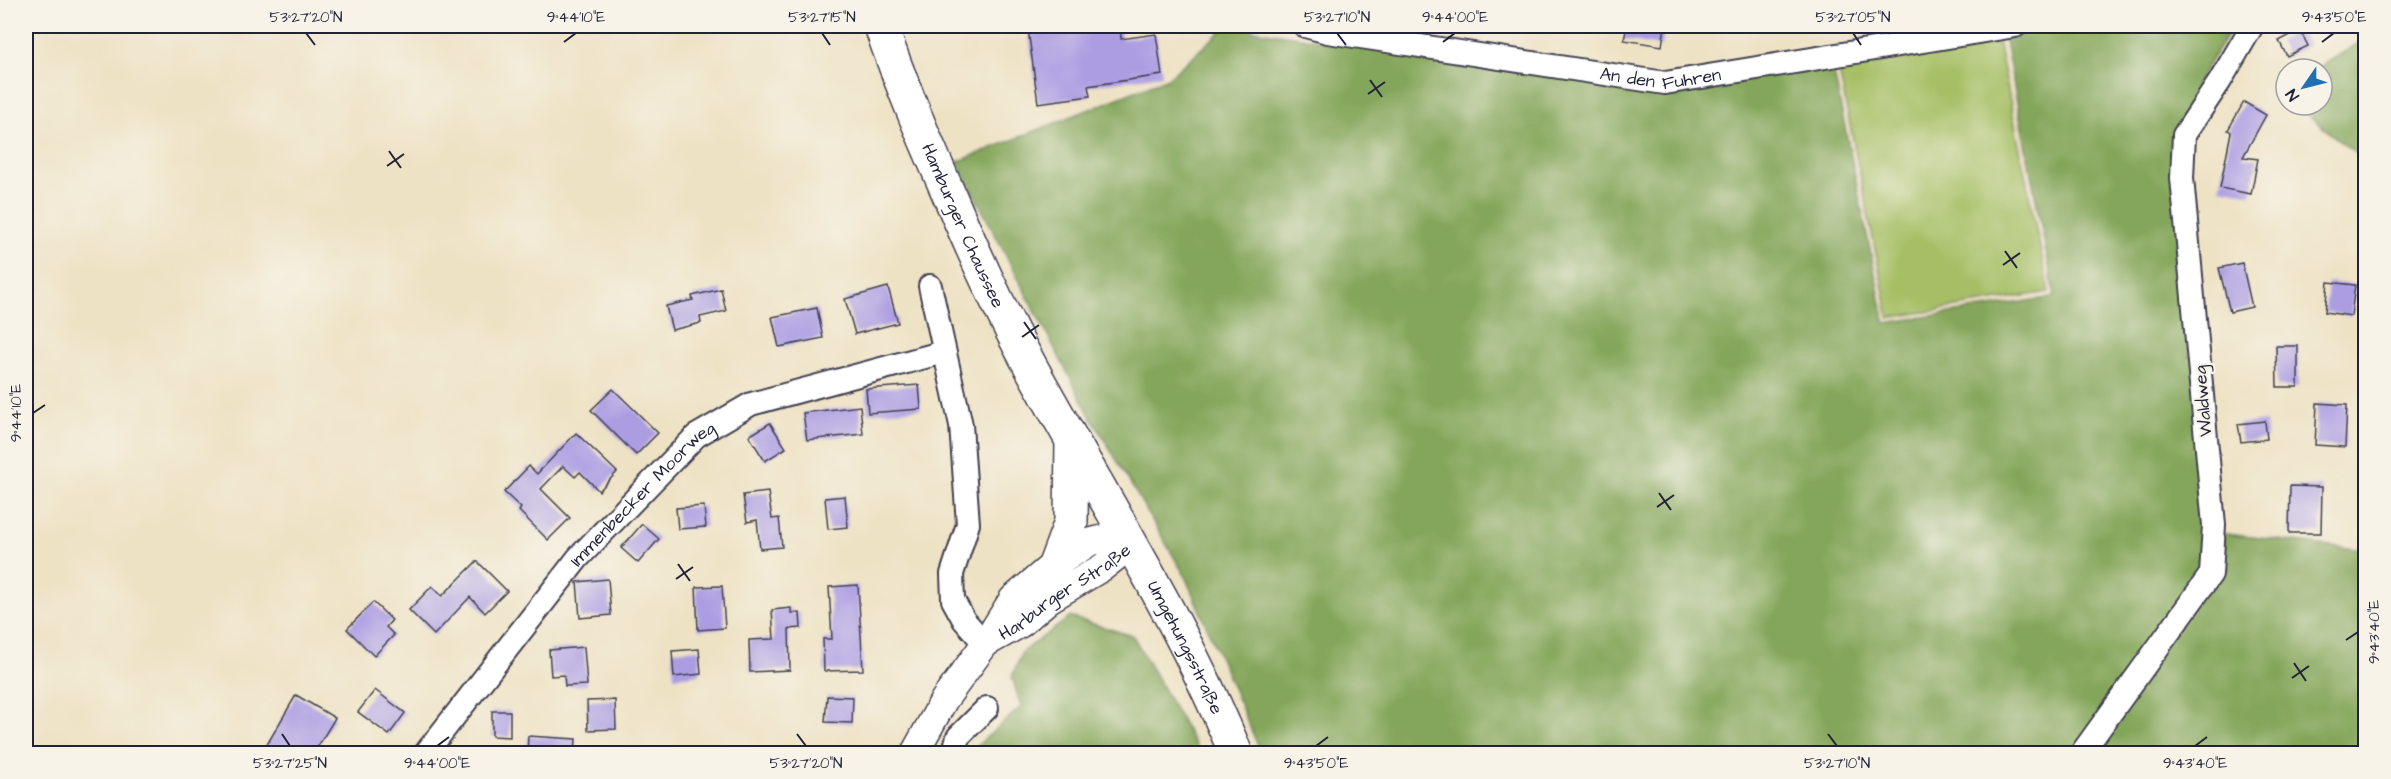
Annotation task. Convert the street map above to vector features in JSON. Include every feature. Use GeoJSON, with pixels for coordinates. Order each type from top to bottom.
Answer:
{"type":"FeatureCollection","features":[{"type":"Feature","properties":{"kind":"main road","name":"Hamburger Chaussee"},"geometry":{"type":"LineString","coordinates":[[881,26],[900,83],[985,277],[1032,368],[1132,544]]}},
{"type":"Feature","properties":{"kind":"main road"},"geometry":{"type":"LineString","coordinates":[[1055,565],[1071,522],[1072,440]]}},
{"type":"Feature","properties":{"kind":"main road","name":"Umgehungsstraße"},"geometry":{"type":"LineString","coordinates":[[1132,544],[1198,666],[1236,753]]}},
{"type":"Feature","properties":{"kind":"street","name":"An den Fuhren"},"geometry":{"type":"LineString","coordinates":[[1305,26],[1328,32],[1665,83],[2015,26]]}},
{"type":"Feature","properties":{"kind":"street","name":"Waldweg"},"geometry":{"type":"LineString","coordinates":[[2081,753],[2211,574],[2214,525],[2182,178],[2184,135],[2220,81],[2252,26]]}},
{"type":"Feature","properties":{"kind":"street"},"geometry":{"type":"LineString","coordinates":[[930,286],[961,425],[968,524],[952,574],[953,600],[964,620],[985,644]]}},
{"type":"Feature","properties":{"kind":"street","name":"Immenbecker Moorweg"},"geometry":{"type":"LineString","coordinates":[[425,753],[578,558],[696,436],[750,404],[944,352]]}},
{"type":"Feature","properties":{"kind":"street","name":"Harburger Straße"},"geometry":{"type":"LineString","coordinates":[[914,753],[944,700],[985,644],[1012,599],[1055,565],[1097,539],[1118,538],[1132,544],[1103,567],[1048,600],[1020,624],[985,644]]}},
{"type":"Feature","properties":{"kind":"street"},"geometry":{"type":"LineString","coordinates":[[953,753],[958,737],[987,708]]}},
{"type":"Feature","properties":{"kind":"green space"},"geometry":{"type":"Polygon","coordinates":[[[1227,26],[1631,88],[1833,68],[1885,323],[2055,297],[2004,36],[2064,26],[2233,26],[2197,83],[2179,127],[2208,532],[2365,550],[2365,753],[1261,753],[1184,574],[1088,412],[957,162],[1168,78],[1227,26]]]}},
{"type":"Feature","properties":{"kind":"green space"},"geometry":{"type":"Polygon","coordinates":[[[2365,39],[2365,161],[2310,117],[2334,117],[2334,58],[2365,39]]]}},
{"type":"Feature","properties":{"kind":"green space"},"geometry":{"type":"Polygon","coordinates":[[[1998,41],[2049,292],[1889,318],[1839,71],[1998,41]]]}},
{"type":"Feature","properties":{"kind":"green space"},"geometry":{"type":"Polygon","coordinates":[[[1070,617],[1133,636],[1200,753],[1068,754],[1067,748],[970,752],[1021,707],[1012,677],[1022,652],[1070,617]]]}},
{"type":"Feature","properties":{"kind":"building"},"geometry":{"type":"Polygon","coordinates":[[[1050,26],[1120,26],[1121,39],[1156,34],[1162,75],[1088,86],[1090,96],[1038,103],[1028,29],[1050,26]]]}},
{"type":"Feature","properties":{"kind":"building"},"geometry":{"type":"Polygon","coordinates":[[[1627,26],[1665,26],[1662,46],[1624,40],[1627,26]]]}},
{"type":"Feature","properties":{"kind":"building"},"geometry":{"type":"Polygon","coordinates":[[[2300,30],[2308,46],[2287,56],[2279,41],[2300,30]]]}},
{"type":"Feature","properties":{"kind":"building"},"geometry":{"type":"Polygon","coordinates":[[[2244,102],[2266,115],[2243,157],[2258,159],[2251,194],[2220,188],[2231,132],[2228,130],[2244,102]]]}},
{"type":"Feature","properties":{"kind":"building"},"geometry":{"type":"Polygon","coordinates":[[[2242,263],[2252,307],[2230,312],[2219,268],[2242,263]]]}},
{"type":"Feature","properties":{"kind":"building"},"geometry":{"type":"Polygon","coordinates":[[[2328,282],[2355,285],[2351,316],[2325,312],[2328,282]]]}},
{"type":"Feature","properties":{"kind":"building"},"geometry":{"type":"Polygon","coordinates":[[[888,287],[898,323],[855,334],[845,299],[888,287]]]}},
{"type":"Feature","properties":{"kind":"building"},"geometry":{"type":"Polygon","coordinates":[[[721,289],[726,311],[700,317],[701,323],[672,330],[666,306],[693,300],[692,296],[721,289]]]}},
{"type":"Feature","properties":{"kind":"building"},"geometry":{"type":"Polygon","coordinates":[[[817,308],[823,338],[779,347],[772,317],[817,308]]]}},
{"type":"Feature","properties":{"kind":"building"},"geometry":{"type":"Polygon","coordinates":[[[2276,346],[2298,346],[2298,387],[2277,387],[2276,346]]]}},
{"type":"Feature","properties":{"kind":"building"},"geometry":{"type":"Polygon","coordinates":[[[919,385],[921,409],[868,413],[866,389],[919,385]]]}},
{"type":"Feature","properties":{"kind":"building"},"geometry":{"type":"Polygon","coordinates":[[[613,389],[658,433],[636,455],[591,410],[613,389]]]}},
{"type":"Feature","properties":{"kind":"building"},"geometry":{"type":"Polygon","coordinates":[[[2317,403],[2347,405],[2345,447],[2315,445],[2317,403]]]}},
{"type":"Feature","properties":{"kind":"building"},"geometry":{"type":"Polygon","coordinates":[[[860,406],[863,434],[807,440],[803,413],[860,406]]]}},
{"type":"Feature","properties":{"kind":"building"},"geometry":{"type":"Polygon","coordinates":[[[2265,421],[2267,439],[2241,442],[2238,424],[2265,421]]]}},
{"type":"Feature","properties":{"kind":"building"},"geometry":{"type":"Polygon","coordinates":[[[770,423],[786,448],[765,461],[749,436],[770,423]]]}},
{"type":"Feature","properties":{"kind":"building"},"geometry":{"type":"Polygon","coordinates":[[[576,433],[617,472],[599,491],[580,472],[575,477],[563,466],[541,489],[570,518],[548,540],[504,492],[529,466],[537,474],[576,433]]]}},
{"type":"Feature","properties":{"kind":"building"},"geometry":{"type":"Polygon","coordinates":[[[2290,486],[2322,487],[2321,533],[2289,533],[2290,486]]]}},
{"type":"Feature","properties":{"kind":"building"},"geometry":{"type":"Polygon","coordinates":[[[768,492],[772,519],[779,518],[782,547],[760,549],[757,520],[747,522],[743,495],[768,492]]]}},
{"type":"Feature","properties":{"kind":"building"},"geometry":{"type":"Polygon","coordinates":[[[845,496],[848,527],[828,529],[825,498],[845,496]]]}},
{"type":"Feature","properties":{"kind":"building"},"geometry":{"type":"Polygon","coordinates":[[[704,506],[706,527],[678,529],[676,508],[704,506]]]}},
{"type":"Feature","properties":{"kind":"building"},"geometry":{"type":"Polygon","coordinates":[[[642,524],[659,539],[638,563],[621,548],[642,524]]]}},
{"type":"Feature","properties":{"kind":"building"},"geometry":{"type":"Polygon","coordinates":[[[477,561],[507,591],[485,613],[470,597],[434,635],[409,610],[432,586],[442,596],[477,561]]]}},
{"type":"Feature","properties":{"kind":"building"},"geometry":{"type":"Polygon","coordinates":[[[608,579],[611,615],[580,618],[577,582],[608,579]]]}},
{"type":"Feature","properties":{"kind":"building"},"geometry":{"type":"Polygon","coordinates":[[[858,585],[863,670],[824,671],[823,639],[832,639],[829,587],[858,585]]]}},
{"type":"Feature","properties":{"kind":"building"},"geometry":{"type":"Polygon","coordinates":[[[722,586],[725,628],[698,630],[696,587],[722,586]]]}},
{"type":"Feature","properties":{"kind":"building"},"geometry":{"type":"Polygon","coordinates":[[[373,602],[392,620],[386,627],[394,635],[374,656],[347,629],[373,602]]]}},
{"type":"Feature","properties":{"kind":"building"},"geometry":{"type":"Polygon","coordinates":[[[791,608],[791,613],[800,613],[801,628],[789,629],[790,670],[750,672],[749,640],[774,639],[772,610],[791,608]]]}},
{"type":"Feature","properties":{"kind":"building"},"geometry":{"type":"Polygon","coordinates":[[[584,647],[587,685],[565,686],[564,675],[551,676],[549,650],[584,647]]]}},
{"type":"Feature","properties":{"kind":"building"},"geometry":{"type":"Polygon","coordinates":[[[699,649],[701,674],[674,677],[672,651],[699,649]]]}},
{"type":"Feature","properties":{"kind":"building"},"geometry":{"type":"Polygon","coordinates":[[[375,690],[405,713],[389,735],[358,712],[375,690]]]}},
{"type":"Feature","properties":{"kind":"building"},"geometry":{"type":"Polygon","coordinates":[[[296,695],[335,718],[314,753],[262,753],[296,695]]]}},
{"type":"Feature","properties":{"kind":"building"},"geometry":{"type":"Polygon","coordinates":[[[827,696],[853,697],[852,723],[825,722],[827,696]]]}},
{"type":"Feature","properties":{"kind":"building"},"geometry":{"type":"Polygon","coordinates":[[[615,700],[616,729],[588,730],[587,701],[615,700]]]}},
{"type":"Feature","properties":{"kind":"building"},"geometry":{"type":"Polygon","coordinates":[[[492,711],[510,711],[510,737],[492,736],[492,711]]]}},
{"type":"Feature","properties":{"kind":"building"},"geometry":{"type":"Polygon","coordinates":[[[528,736],[576,739],[575,753],[527,753],[528,736]]]}}]}
